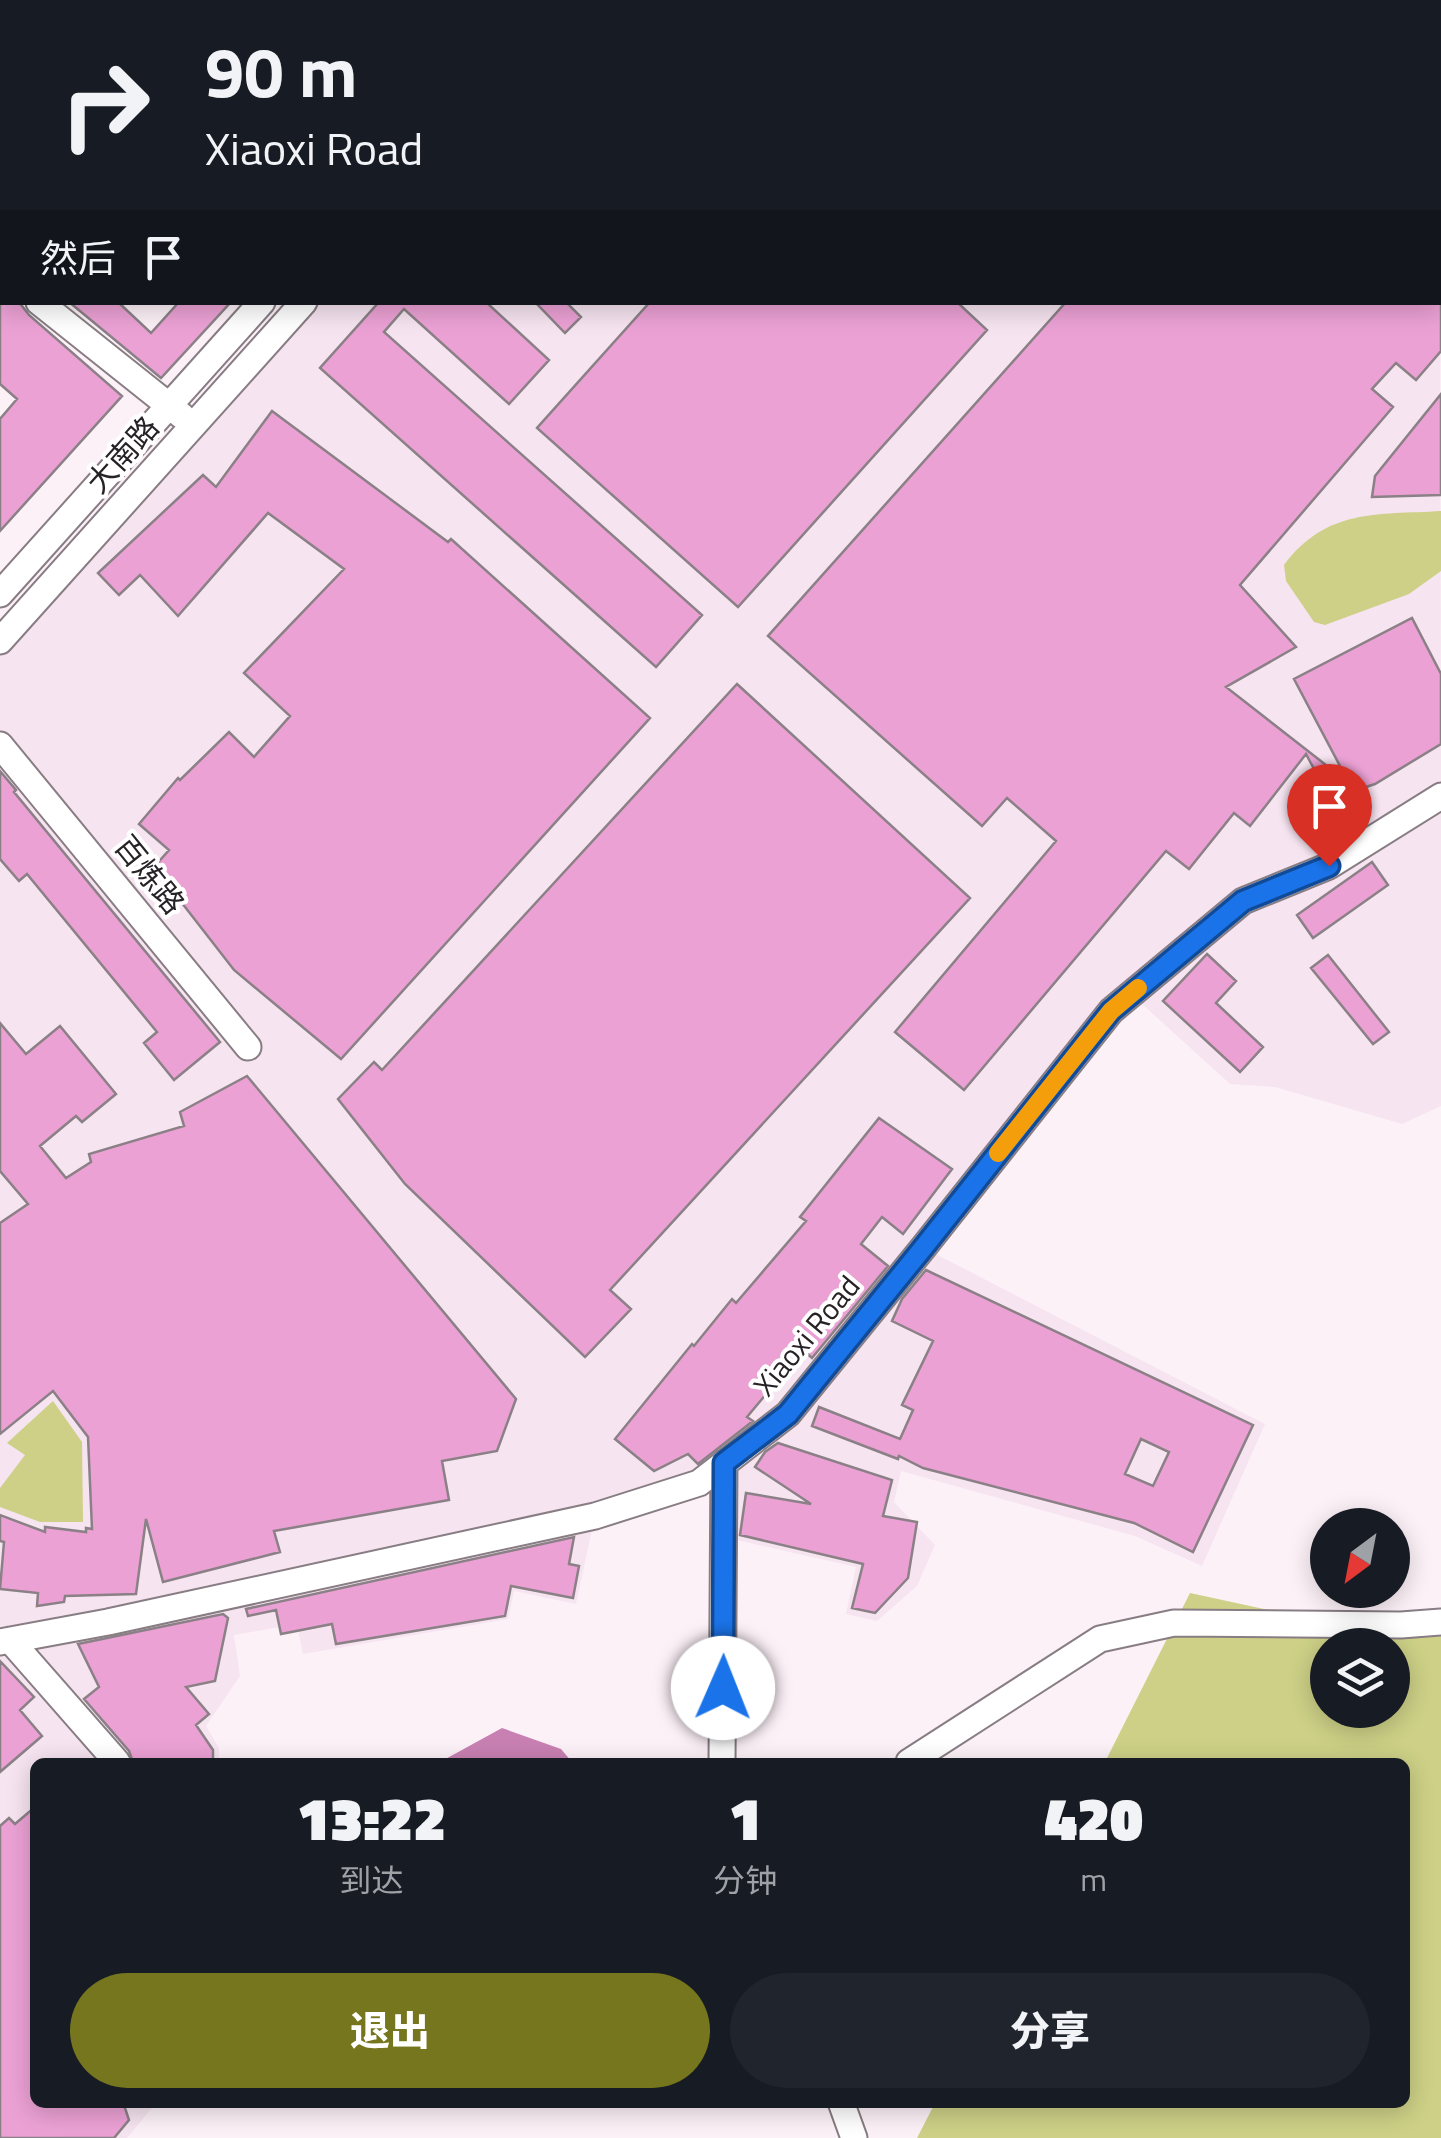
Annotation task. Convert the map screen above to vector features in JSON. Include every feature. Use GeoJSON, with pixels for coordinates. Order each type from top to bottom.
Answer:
{"type":"FeatureCollection","features":[{"type":"Feature","properties":{"kind":"street"},"geometry":{"type":"LineString","coordinates":[[42,305],[194,425]]}},
{"type":"Feature","properties":{"kind":"street","name":"大南路"},"geometry":{"type":"LineString","coordinates":[[0,594],[262,305]]}},
{"type":"Feature","properties":{"kind":"street","name":"大南路"},"geometry":{"type":"LineString","coordinates":[[5,626],[10,630],[296,312]]}},
{"type":"Feature","properties":{"kind":"street","name":"百炼路"},"geometry":{"type":"LineString","coordinates":[[0,745],[248,1047]]}},
{"type":"Feature","properties":{"kind":"street","name":"Xiaoxi Road"},"geometry":{"type":"LineString","coordinates":[[5,1642],[595,1516],[699,1482],[788,1414],[1111,1011],[1243,901],[1329,866],[1441,796]]}},
{"type":"Feature","properties":{"kind":"street"},"geometry":{"type":"LineString","coordinates":[[722,1758],[724,1463]]}},
{"type":"Feature","properties":{"kind":"street"},"geometry":{"type":"LineString","coordinates":[[915,1758],[1100,1639],[1174,1622],[1441,1622]]}},
{"type":"Feature","properties":{"kind":"street"},"geometry":{"type":"LineString","coordinates":[[5,1642],[113,1758]]}},
{"type":"Feature","properties":{"kind":"street"},"geometry":{"type":"LineString","coordinates":[[842,2108],[854,2138]]}},
{"type":"Feature","properties":{"kind":"shaded area"},"geometry":{"type":"Polygon","coordinates":[[[300,305],[1440,305],[1441,796],[1342,859],[1441,812],[1441,1106],[1402,1124],[1275,1087],[1230,1084],[1131,994],[924,1248],[1265,1424],[1202,1566],[1135,1536],[901,1471],[894,1502],[935,1545],[917,1586],[877,1621],[846,1614],[856,1567],[732,1539],[729,1474],[595,1516],[576,1604],[514,1591],[508,1619],[303,1654],[297,1624],[234,1635],[240,1676],[206,1726],[219,1748],[219,1758],[30,1758],[30,2108],[152,2108],[127,2138],[0,2138],[0,641],[300,305]]]}},
{"type":"Feature","properties":{"kind":"shaded area"},"geometry":{"type":"Polygon","coordinates":[[[502,1728],[561,1749],[569,1758],[447,1758],[502,1728]]]}},
{"type":"Feature","properties":{"kind":"green space"},"geometry":{"type":"Polygon","coordinates":[[[1441,511],[1441,571],[1409,594],[1325,625],[1314,622],[1286,581],[1284,565],[1300,546],[1336,524],[1375,515],[1441,511]]]}},
{"type":"Feature","properties":{"kind":"green space"},"geometry":{"type":"Polygon","coordinates":[[[53,1401],[82,1442],[83,1522],[40,1522],[0,1507],[0,1488],[25,1455],[7,1443],[53,1401]]]}},
{"type":"Feature","properties":{"kind":"green space"},"geometry":{"type":"Polygon","coordinates":[[[1190,1593],[1315,1620],[1441,1608],[1441,2138],[917,2138],[932,2108],[1410,2108],[1410,1758],[1107,1758],[1190,1593]]]}},
{"type":"Feature","properties":{"kind":"building"},"geometry":{"type":"Polygon","coordinates":[[[0,305],[21,305],[122,396],[0,531],[0,419],[17,399],[0,384],[0,305]]]}},
{"type":"Feature","properties":{"kind":"building"},"geometry":{"type":"Polygon","coordinates":[[[73,305],[121,305],[151,333],[176,305],[228,305],[161,378],[73,305]]]}},
{"type":"Feature","properties":{"kind":"building"},"geometry":{"type":"Polygon","coordinates":[[[376,305],[489,305],[549,360],[509,404],[404,309],[384,332],[702,615],[656,667],[320,368],[376,305]]]}},
{"type":"Feature","properties":{"kind":"building"},"geometry":{"type":"Polygon","coordinates":[[[538,305],[569,305],[581,317],[565,333],[538,305]]]}},
{"type":"Feature","properties":{"kind":"building"},"geometry":{"type":"Polygon","coordinates":[[[647,305],[960,305],[987,330],[738,607],[537,428],[647,305]]]}},
{"type":"Feature","properties":{"kind":"building"},"geometry":{"type":"Polygon","coordinates":[[[1063,305],[1441,305],[1441,351],[1416,380],[1396,363],[1372,389],[1393,407],[1240,585],[1296,647],[1226,687],[1349,783],[1294,679],[1412,618],[1441,674],[1441,744],[1375,784],[1330,799],[1306,754],[1250,826],[1234,813],[1189,869],[1166,851],[964,1090],[895,1032],[1056,841],[1007,798],[982,826],[768,636],[1063,305]]]}},
{"type":"Feature","properties":{"kind":"building"},"geometry":{"type":"Polygon","coordinates":[[[1441,394],[1441,495],[1372,497],[1375,476],[1441,394]]]}},
{"type":"Feature","properties":{"kind":"building"},"geometry":{"type":"Polygon","coordinates":[[[272,411],[448,542],[451,539],[650,718],[341,1059],[234,970],[154,867],[169,850],[139,824],[178,778],[229,732],[254,757],[290,716],[244,673],[344,569],[268,513],[178,616],[140,575],[119,595],[98,573],[203,475],[216,487],[272,411]]]}},
{"type":"Feature","properties":{"kind":"building"},"geometry":{"type":"Polygon","coordinates":[[[737,684],[970,898],[610,1290],[631,1309],[585,1357],[405,1184],[338,1099],[374,1062],[382,1070],[737,684]]]}},
{"type":"Feature","properties":{"kind":"building"},"geometry":{"type":"Polygon","coordinates":[[[0,771],[220,1042],[174,1080],[144,1043],[157,1032],[27,874],[19,881],[0,859],[0,771]]]}},
{"type":"Feature","properties":{"kind":"building"},"geometry":{"type":"Polygon","coordinates":[[[1372,862],[1388,885],[1313,938],[1297,915],[1372,862]]]}},
{"type":"Feature","properties":{"kind":"building"},"geometry":{"type":"Polygon","coordinates":[[[1207,954],[1236,981],[1216,1003],[1263,1047],[1240,1072],[1163,1001],[1207,954]]]}},
{"type":"Feature","properties":{"kind":"building"},"geometry":{"type":"Polygon","coordinates":[[[1328,955],[1389,1032],[1373,1044],[1311,968],[1328,955]]]}},
{"type":"Feature","properties":{"kind":"building"},"geometry":{"type":"Polygon","coordinates":[[[0,1023],[26,1054],[60,1026],[116,1094],[82,1122],[76,1116],[40,1146],[66,1178],[91,1162],[89,1154],[184,1126],[180,1112],[247,1076],[516,1399],[497,1451],[442,1461],[449,1500],[274,1531],[280,1552],[163,1582],[146,1519],[136,1594],[65,1596],[64,1602],[37,1606],[38,1593],[0,1589],[4,1542],[0,1541],[0,1515],[45,1532],[45,1527],[86,1532],[86,1528],[92,1529],[88,1437],[53,1391],[0,1434],[0,1223],[28,1204],[0,1171],[0,1023]]]}},
{"type":"Feature","properties":{"kind":"building"},"geometry":{"type":"Polygon","coordinates":[[[879,1118],[952,1169],[903,1234],[882,1217],[861,1244],[888,1266],[812,1358],[803,1350],[747,1417],[753,1421],[698,1464],[688,1454],[654,1471],[615,1439],[692,1344],[732,1299],[736,1303],[806,1221],[800,1217],[879,1118]]]}},
{"type":"Feature","properties":{"kind":"building"},"geometry":{"type":"Polygon","coordinates":[[[926,1270],[1253,1425],[1193,1552],[1134,1523],[923,1468],[812,1426],[819,1407],[900,1439],[913,1410],[902,1405],[933,1341],[892,1321],[902,1299],[926,1270]],[[1141,1439],[1125,1474],[1153,1486],[1169,1452],[1141,1439]]]}},
{"type":"Feature","properties":{"kind":"building"},"geometry":{"type":"Polygon","coordinates":[[[778,1443],[892,1480],[883,1516],[917,1522],[908,1578],[875,1613],[852,1608],[863,1564],[740,1535],[746,1493],[811,1504],[755,1467],[765,1452],[778,1443]]]}},
{"type":"Feature","properties":{"kind":"building"},"geometry":{"type":"Polygon","coordinates":[[[574,1537],[569,1564],[579,1566],[573,1598],[511,1586],[505,1616],[336,1644],[332,1624],[281,1634],[276,1610],[248,1616],[246,1609],[574,1537]]]}},
{"type":"Feature","properties":{"kind":"building"},"geometry":{"type":"Polygon","coordinates":[[[223,1614],[228,1618],[215,1681],[186,1687],[209,1714],[196,1725],[213,1750],[213,1758],[132,1758],[84,1699],[99,1687],[78,1644],[223,1614]]]}},
{"type":"Feature","properties":{"kind":"building"},"geometry":{"type":"Polygon","coordinates":[[[0,1661],[34,1697],[20,1710],[42,1736],[0,1772],[0,1661]]]}},
{"type":"Feature","properties":{"kind":"building"},"geometry":{"type":"Polygon","coordinates":[[[30,1811],[30,2108],[125,2108],[129,2120],[114,2138],[0,2138],[0,1826],[9,1818],[15,1824],[30,1811]]]}},
{"type":"Feature","properties":{"kind":"slow traffic"},"geometry":{"type":"LineString","coordinates":[[998,1153],[1111,1011],[1138,988]]}},
{"type":"Feature","properties":{"kind":"route"},"geometry":{"type":"LineString","coordinates":[[723,1688],[724,1463],[788,1414],[1111,1011],[1243,901],[1329,866]]}}]}
